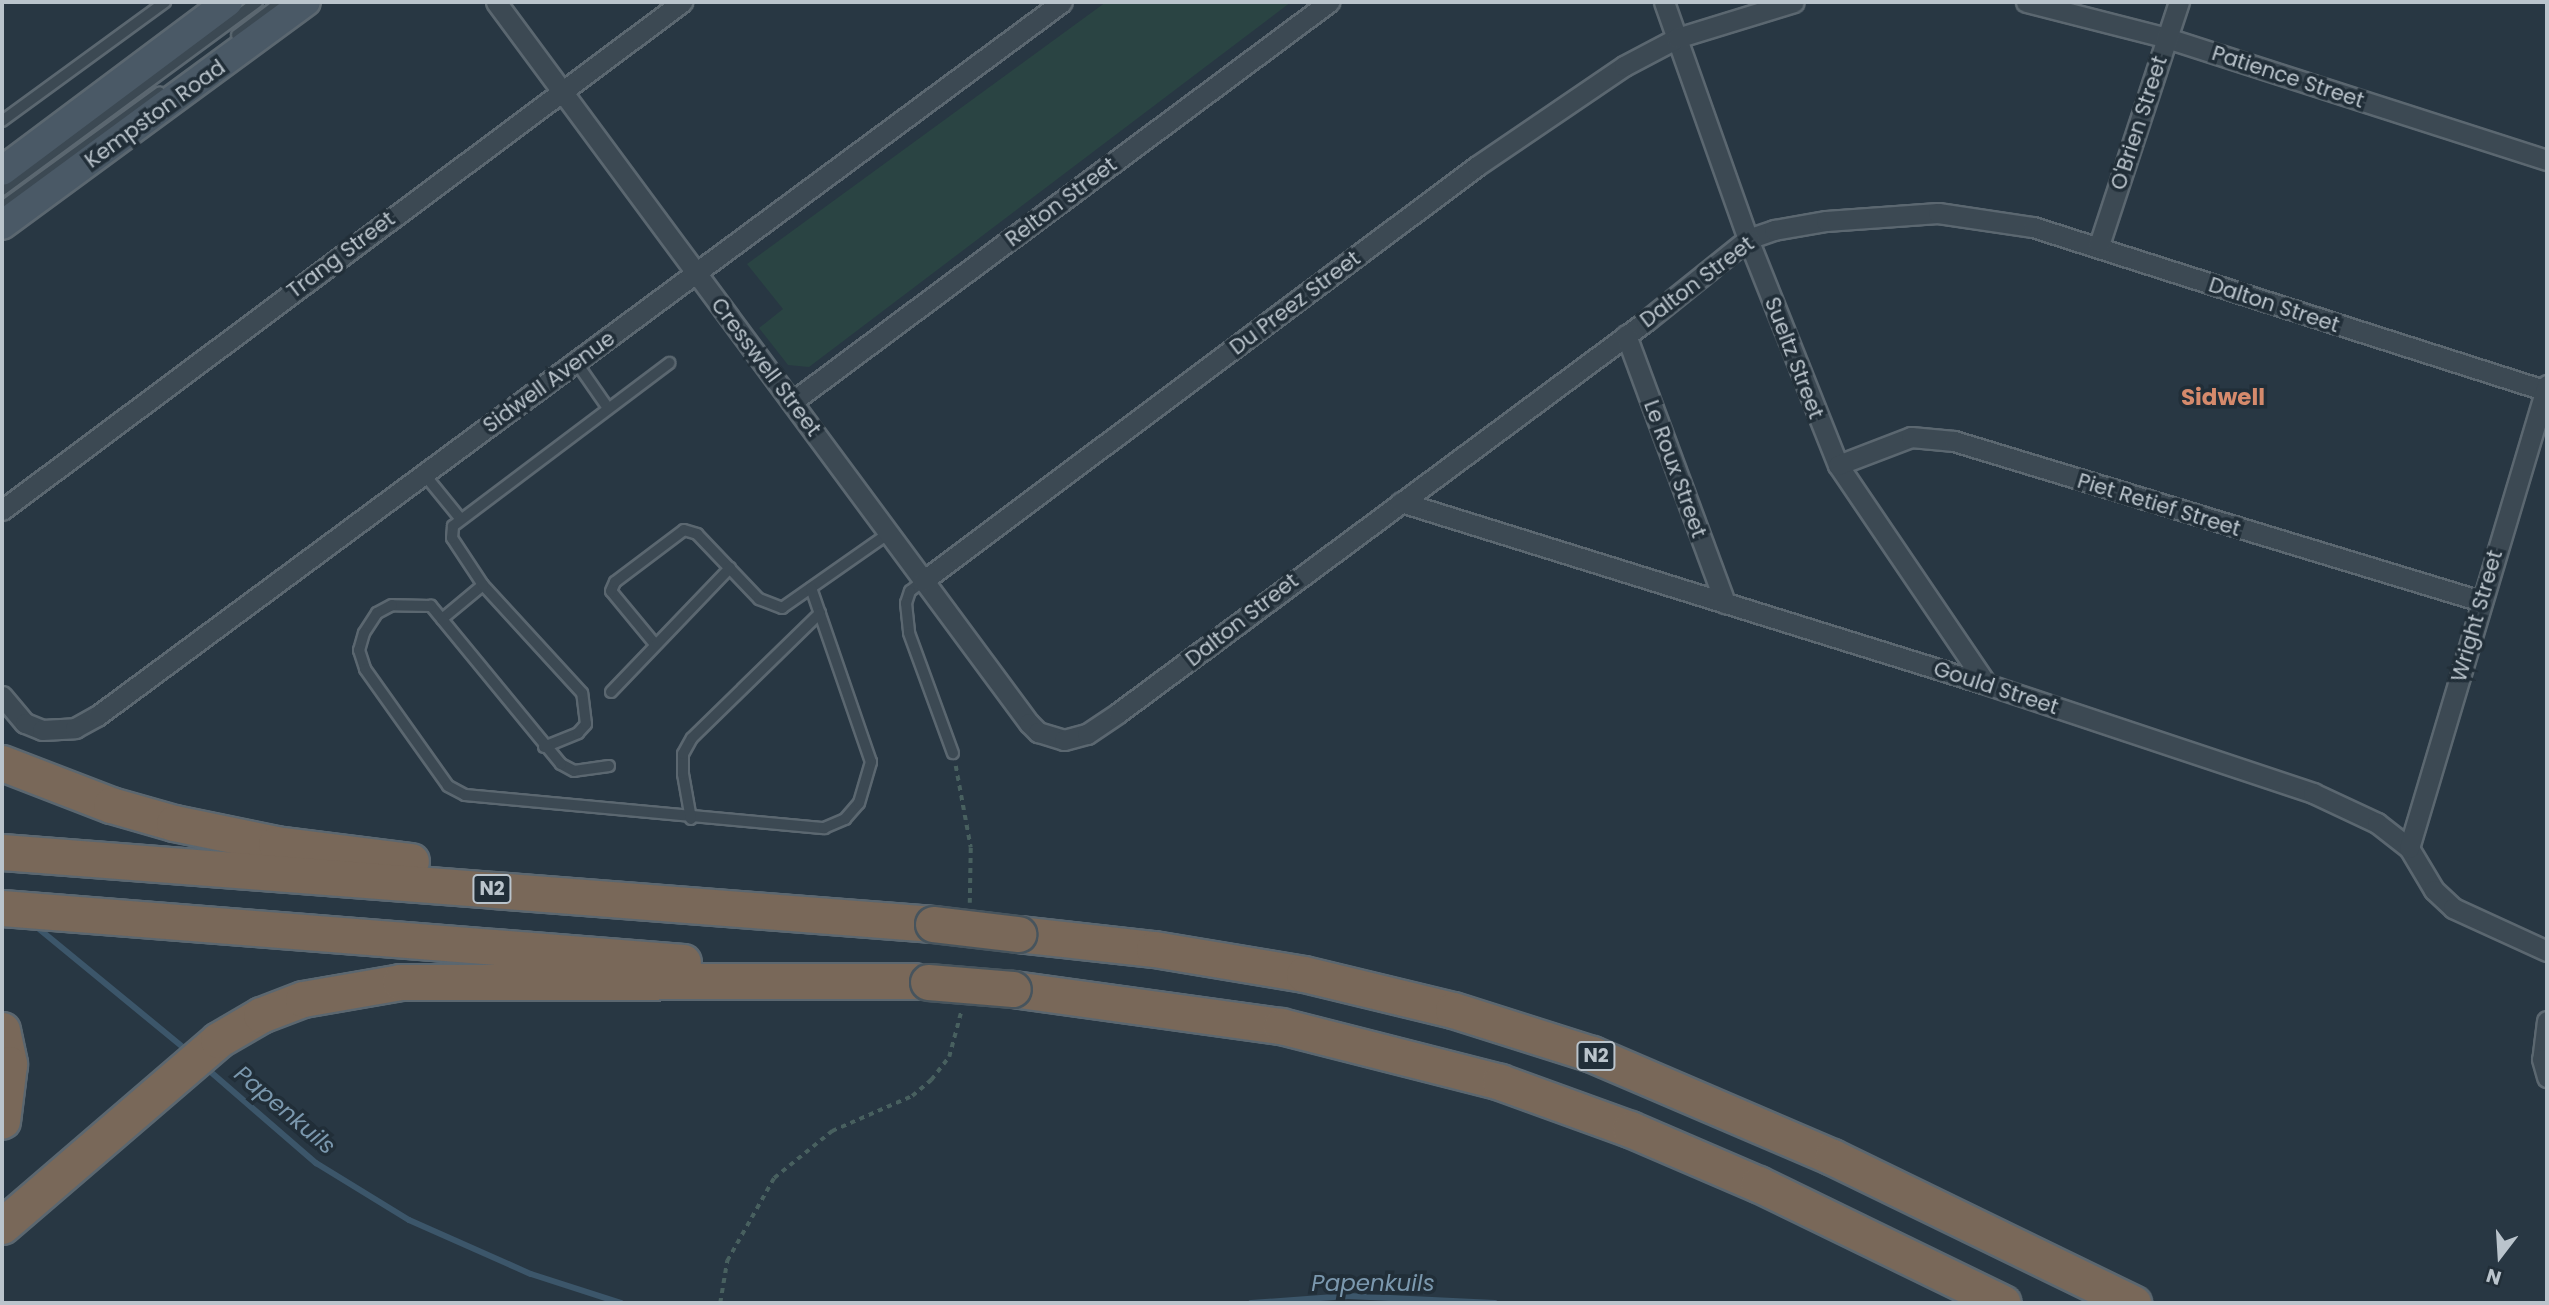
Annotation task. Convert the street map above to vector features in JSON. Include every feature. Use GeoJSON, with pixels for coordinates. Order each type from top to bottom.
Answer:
{"type":"FeatureCollection","features":[{"type":"Feature","properties":{"kind":"highway"},"geometry":{"type":"LineString","coordinates":[[2,763],[111,805],[276,844],[866,915]]}},
{"type":"Feature","properties":{"kind":"highway","name":"N2"},"geometry":{"type":"LineString","coordinates":[[2,852],[50,858],[866,915],[1154,948],[1304,974],[1453,1010],[1592,1054],[1832,1157],[2133,1303]]}},
{"type":"Feature","properties":{"kind":"highway"},"geometry":{"type":"LineString","coordinates":[[2,908],[1013,989],[1281,1026],[1500,1082],[1630,1129],[1746,1178],[2003,1303]]}},
{"type":"Feature","properties":{"kind":"highway"},"geometry":{"type":"LineString","coordinates":[[2,1226],[141,1102],[218,1040],[261,1014],[351,987],[400,982],[921,982]]}},
{"type":"Feature","properties":{"kind":"highway"},"geometry":{"type":"LineString","coordinates":[[2,1030],[9,1064],[2,1121]]}},
{"type":"Feature","properties":{"kind":"main road"},"geometry":{"type":"LineString","coordinates":[[2,171],[228,2]]}},
{"type":"Feature","properties":{"kind":"main road","name":"Kempston Road"},"geometry":{"type":"LineString","coordinates":[[2,225],[306,2]]}},
{"type":"Feature","properties":{"kind":"street","name":"Cresswell Street"},"geometry":{"type":"LineString","coordinates":[[496,2],[1038,732]]}},
{"type":"Feature","properties":{"kind":"street","name":"Trang Street"},"geometry":{"type":"LineString","coordinates":[[2,510],[560,90],[682,2]]}},
{"type":"Feature","properties":{"kind":"street","name":"Sidwell Avenue"},"geometry":{"type":"LineString","coordinates":[[2,696],[25,723],[58,731],[97,716],[1062,2]]}},
{"type":"Feature","properties":{"kind":"street","name":"Relton Street"},"geometry":{"type":"LineString","coordinates":[[792,402],[1329,2]]}},
{"type":"Feature","properties":{"kind":"street","name":"Sueltz Street"},"geometry":{"type":"LineString","coordinates":[[1664,2],[1748,239],[1838,465],[1986,684]]}},
{"type":"Feature","properties":{"kind":"street"},"geometry":{"type":"LineString","coordinates":[[1677,38],[1794,2]]}},
{"type":"Feature","properties":{"kind":"street","name":"Patience Street"},"geometry":{"type":"LineString","coordinates":[[2026,2],[2167,38],[2547,160]]}},
{"type":"Feature","properties":{"kind":"street","name":"O'Brien Street"},"geometry":{"type":"LineString","coordinates":[[2099,245],[2179,2]]}},
{"type":"Feature","properties":{"kind":"street","name":"Du Preez Street"},"geometry":{"type":"LineString","coordinates":[[923,580],[1477,166],[1624,66],[1677,38]]}},
{"type":"Feature","properties":{"kind":"street","name":"Dalton Street"},"geometry":{"type":"LineString","coordinates":[[1038,732],[1064,740],[1087,734],[1626,335],[1748,239],[1826,221],[1938,213],[2022,225],[2099,245],[2222,290],[2546,388]]}},
{"type":"Feature","properties":{"kind":"street","name":"Le Roux Street"},"geometry":{"type":"LineString","coordinates":[[1626,335],[1725,603]]}},
{"type":"Feature","properties":{"kind":"street","name":"Wright Street"},"geometry":{"type":"LineString","coordinates":[[2409,848],[2546,388]]}},
{"type":"Feature","properties":{"kind":"street","name":"Piet Retief Street"},"geometry":{"type":"LineString","coordinates":[[1838,465],[1912,437],[1954,441],[2481,601]]}},
{"type":"Feature","properties":{"kind":"street","name":"Gould Street"},"geometry":{"type":"LineString","coordinates":[[1401,502],[1986,684],[2314,793],[2377,823],[2409,848],[2434,890],[2453,908],[2547,951]]}},
{"type":"Feature","properties":{"kind":"street"},"geometry":{"type":"LineString","coordinates":[[2547,1021],[2542,1059],[2547,1077]]}},
{"type":"Feature","properties":{"kind":"lane"},"geometry":{"type":"LineString","coordinates":[[2,121],[165,2]]}},
{"type":"Feature","properties":{"kind":"lane"},"geometry":{"type":"LineString","coordinates":[[2,190],[257,2]]}},
{"type":"Feature","properties":{"kind":"lane"},"geometry":{"type":"LineString","coordinates":[[230,41],[281,2]]}},
{"type":"Feature","properties":{"kind":"lane"},"geometry":{"type":"LineString","coordinates":[[2,207],[167,87]]}},
{"type":"Feature","properties":{"kind":"lane"},"geometry":{"type":"LineString","coordinates":[[576,362],[608,408]]}},
{"type":"Feature","properties":{"kind":"lane"},"geometry":{"type":"LineString","coordinates":[[544,747],[579,733],[586,724],[582,693],[483,585],[452,538],[459,517],[669,363]]}},
{"type":"Feature","properties":{"kind":"lane"},"geometry":{"type":"LineString","coordinates":[[424,474],[459,517]]}},
{"type":"Feature","properties":{"kind":"lane"},"geometry":{"type":"LineString","coordinates":[[653,643],[614,601],[611,591],[615,582],[684,530],[697,534],[771,607],[782,608],[889,533]]}},
{"type":"Feature","properties":{"kind":"lane"},"geometry":{"type":"LineString","coordinates":[[611,692],[653,643],[730,568]]}},
{"type":"Feature","properties":{"kind":"lane"},"geometry":{"type":"LineString","coordinates":[[923,580],[910,591],[906,603],[909,633],[953,753]]}},
{"type":"Feature","properties":{"kind":"lane"},"geometry":{"type":"LineString","coordinates":[[442,619],[483,585]]}},
{"type":"Feature","properties":{"kind":"lane"},"geometry":{"type":"LineString","coordinates":[[609,766],[574,771],[544,747],[431,606],[392,605],[377,613],[359,650],[365,669],[449,786],[480,799],[691,819],[824,828],[845,819],[859,803],[867,782],[869,748],[811,588]]}},
{"type":"Feature","properties":{"kind":"lane"},"geometry":{"type":"LineString","coordinates":[[691,819],[683,774],[683,754],[692,738],[820,613]]}},
{"type":"Feature","properties":{"kind":"path"},"geometry":{"type":"LineString","coordinates":[[953,753],[971,848],[970,905]]}},
{"type":"Feature","properties":{"kind":"path"},"geometry":{"type":"LineString","coordinates":[[720,1303],[727,1261],[774,1178],[832,1131],[912,1096],[931,1080],[949,1057],[961,1007]]}},
{"type":"Feature","properties":{"kind":"green space"},"geometry":{"type":"Polygon","coordinates":[[[1106,2],[1291,2],[809,367],[788,365],[759,328],[783,309],[747,264],[1106,2]]]}},
{"type":"Feature","properties":{"kind":"waterway","name":"Papenkuils"},"geometry":{"type":"LineString","coordinates":[[33,924],[189,1052]]}},
{"type":"Feature","properties":{"kind":"waterway","name":"Papenkuils"},"geometry":{"type":"LineString","coordinates":[[205,1067],[316,1163],[409,1220],[531,1274],[621,1303]]}},
{"type":"Feature","properties":{"kind":"waterway","name":"Papenkuils"},"geometry":{"type":"LineString","coordinates":[[1251,1303],[1348,1296],[1495,1303]]}},
{"type":"Feature","properties":{"kind":"district","name":"Sidwell"},"geometry":{"type":"Point","coordinates":[2223,397]}}]}
